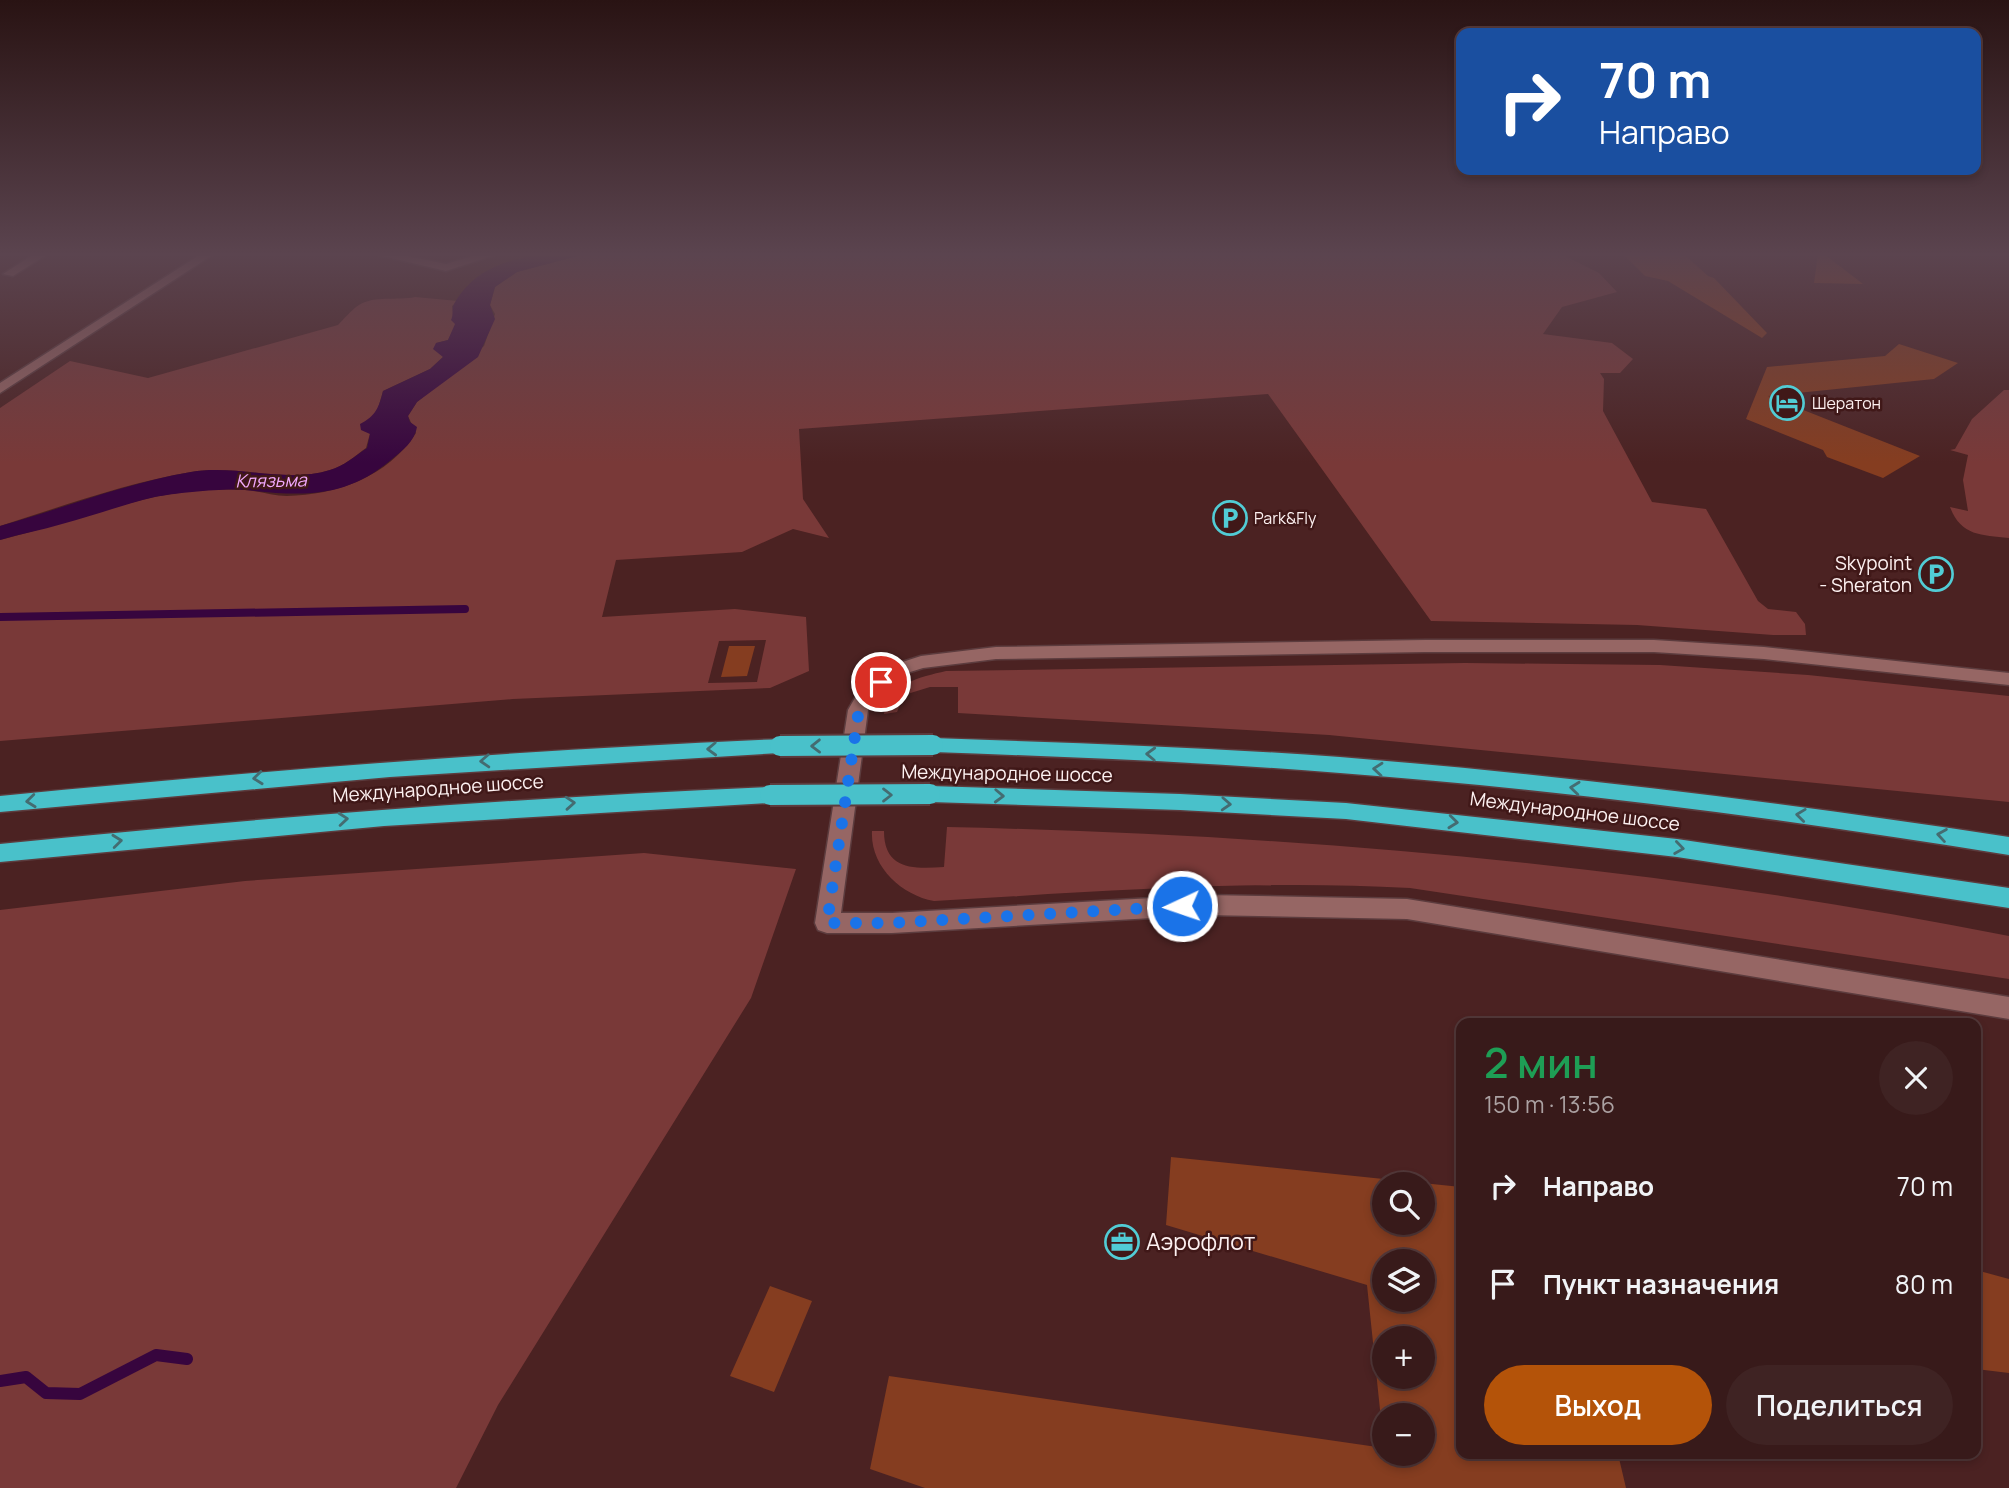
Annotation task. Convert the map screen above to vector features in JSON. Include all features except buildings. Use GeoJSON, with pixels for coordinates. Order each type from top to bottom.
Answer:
{"type":"FeatureCollection","features":[{"type":"Feature","properties":{"kind":"highway","name":"Международное шоссе"},"geometry":{"type":"LineString","coordinates":[[0,804],[264,777],[452,763],[780,746],[933,745],[1339,765],[1660,797],[1868,823],[2009,846]]}},
{"type":"Feature","properties":{"kind":"highway","name":"Международное шоссе"},"geometry":{"type":"LineString","coordinates":[[0,853],[239,828],[606,801],[770,795],[930,794],[1180,802],[1346,811],[1678,848],[2009,898]]}},
{"type":"Feature","properties":{"kind":"street"},"geometry":{"type":"LineString","coordinates":[[0,389],[101,323]]}},
{"type":"Feature","properties":{"kind":"street"},"geometry":{"type":"LineString","coordinates":[[2009,680],[1764,653],[1654,646],[1425,646],[996,653],[921,662],[900,670],[881,682],[867,694],[859,709],[827,923],[892,923],[1205,905],[1407,909],[2009,1008]]}},
{"type":"Feature","properties":{"kind":"shaded area"},"geometry":{"type":"Polygon","coordinates":[[[492,323],[1550,323],[1543,334],[1612,343],[1633,359],[1620,373],[1600,373],[1604,379],[1603,411],[1652,502],[1706,509],[1758,601],[1768,609],[1796,612],[1805,624],[1806,635],[1637,625],[1431,621],[1268,394],[799,429],[803,499],[829,538],[793,529],[742,552],[616,560],[602,617],[735,609],[806,617],[809,671],[770,688],[513,699],[0,741],[0,540],[165,495],[223,489],[282,496],[305,495],[359,481],[391,461],[416,433],[408,416],[417,402],[484,346],[492,323]],[[766,640],[719,641],[708,683],[757,682],[766,640]]]}},
{"type":"Feature","properties":{"kind":"shaded area"},"geometry":{"type":"Polygon","coordinates":[[[456,324],[448,340],[436,343],[443,357],[430,369],[383,391],[366,448],[349,461],[313,474],[279,475],[226,470],[191,472],[119,489],[0,526],[0,408],[70,361],[148,378],[338,325],[456,324]]]}},
{"type":"Feature","properties":{"kind":"shaded area"},"geometry":{"type":"Polygon","coordinates":[[[2004,390],[2009,390],[2009,538],[1981,535],[1966,529],[1950,507],[1968,511],[1963,480],[1968,455],[1950,450],[1955,449],[1972,419],[2004,390]]]}},
{"type":"Feature","properties":{"kind":"shaded area"},"geometry":{"type":"Polygon","coordinates":[[[1465,663],[1660,665],[1808,675],[2009,696],[2009,802],[1329,735],[958,713],[958,687],[930,687],[904,695],[897,712],[884,714],[892,695],[899,689],[916,679],[946,671],[1465,663]]]}},
{"type":"Feature","properties":{"kind":"shaded area"},"geometry":{"type":"Polygon","coordinates":[[[947,827],[1081,831],[1348,847],[1481,858],[1746,891],[2009,936],[2009,979],[1410,888],[1231,886],[934,901],[922,898],[899,885],[882,867],[876,856],[872,831],[884,831],[885,844],[895,860],[911,867],[944,867],[947,827]]]}},
{"type":"Feature","properties":{"kind":"shaded area"},"geometry":{"type":"Polygon","coordinates":[[[644,853],[796,869],[751,998],[498,1405],[456,1488],[0,1488],[0,910],[245,881],[644,853]]]}},
{"type":"Feature","properties":{"kind":"water","name":"Клязьма"},"geometry":{"type":"Polygon","coordinates":[[[493,323],[478,357],[417,402],[408,416],[410,422],[417,427],[411,441],[374,473],[357,482],[322,492],[225,490],[164,495],[0,540],[0,526],[167,477],[208,470],[279,475],[313,474],[340,466],[367,448],[370,434],[361,430],[360,424],[376,410],[383,391],[430,369],[443,357],[433,349],[436,343],[448,340],[455,324],[493,323]]]}},
{"type":"Feature","properties":{"kind":"waterway"},"geometry":{"type":"LineString","coordinates":[[0,617],[465,609]]}},
{"type":"Feature","properties":{"kind":"waterway"},"geometry":{"type":"LineString","coordinates":[[0,1381],[26,1377],[46,1393],[80,1394],[156,1355],[187,1359]]}},
{"type":"Feature","properties":{"kind":"place","name":"Шератон"},"geometry":{"type":"Point","coordinates":[1787,403]}},
{"type":"Feature","properties":{"kind":"place","name":"Park&Fly"},"geometry":{"type":"Point","coordinates":[1230,518]}},
{"type":"Feature","properties":{"kind":"place","name":"Skypoint - Sheraton"},"geometry":{"type":"Point","coordinates":[1936,574]}},
{"type":"Feature","properties":{"kind":"place","name":"Аэрофлот"},"geometry":{"type":"Point","coordinates":[1122,1242]}},
{"type":"Feature","properties":{"kind":"route"},"geometry":{"type":"LineString","coordinates":[[881,682],[867,694],[859,709],[827,923],[892,923],[1182,906]]}}]}
